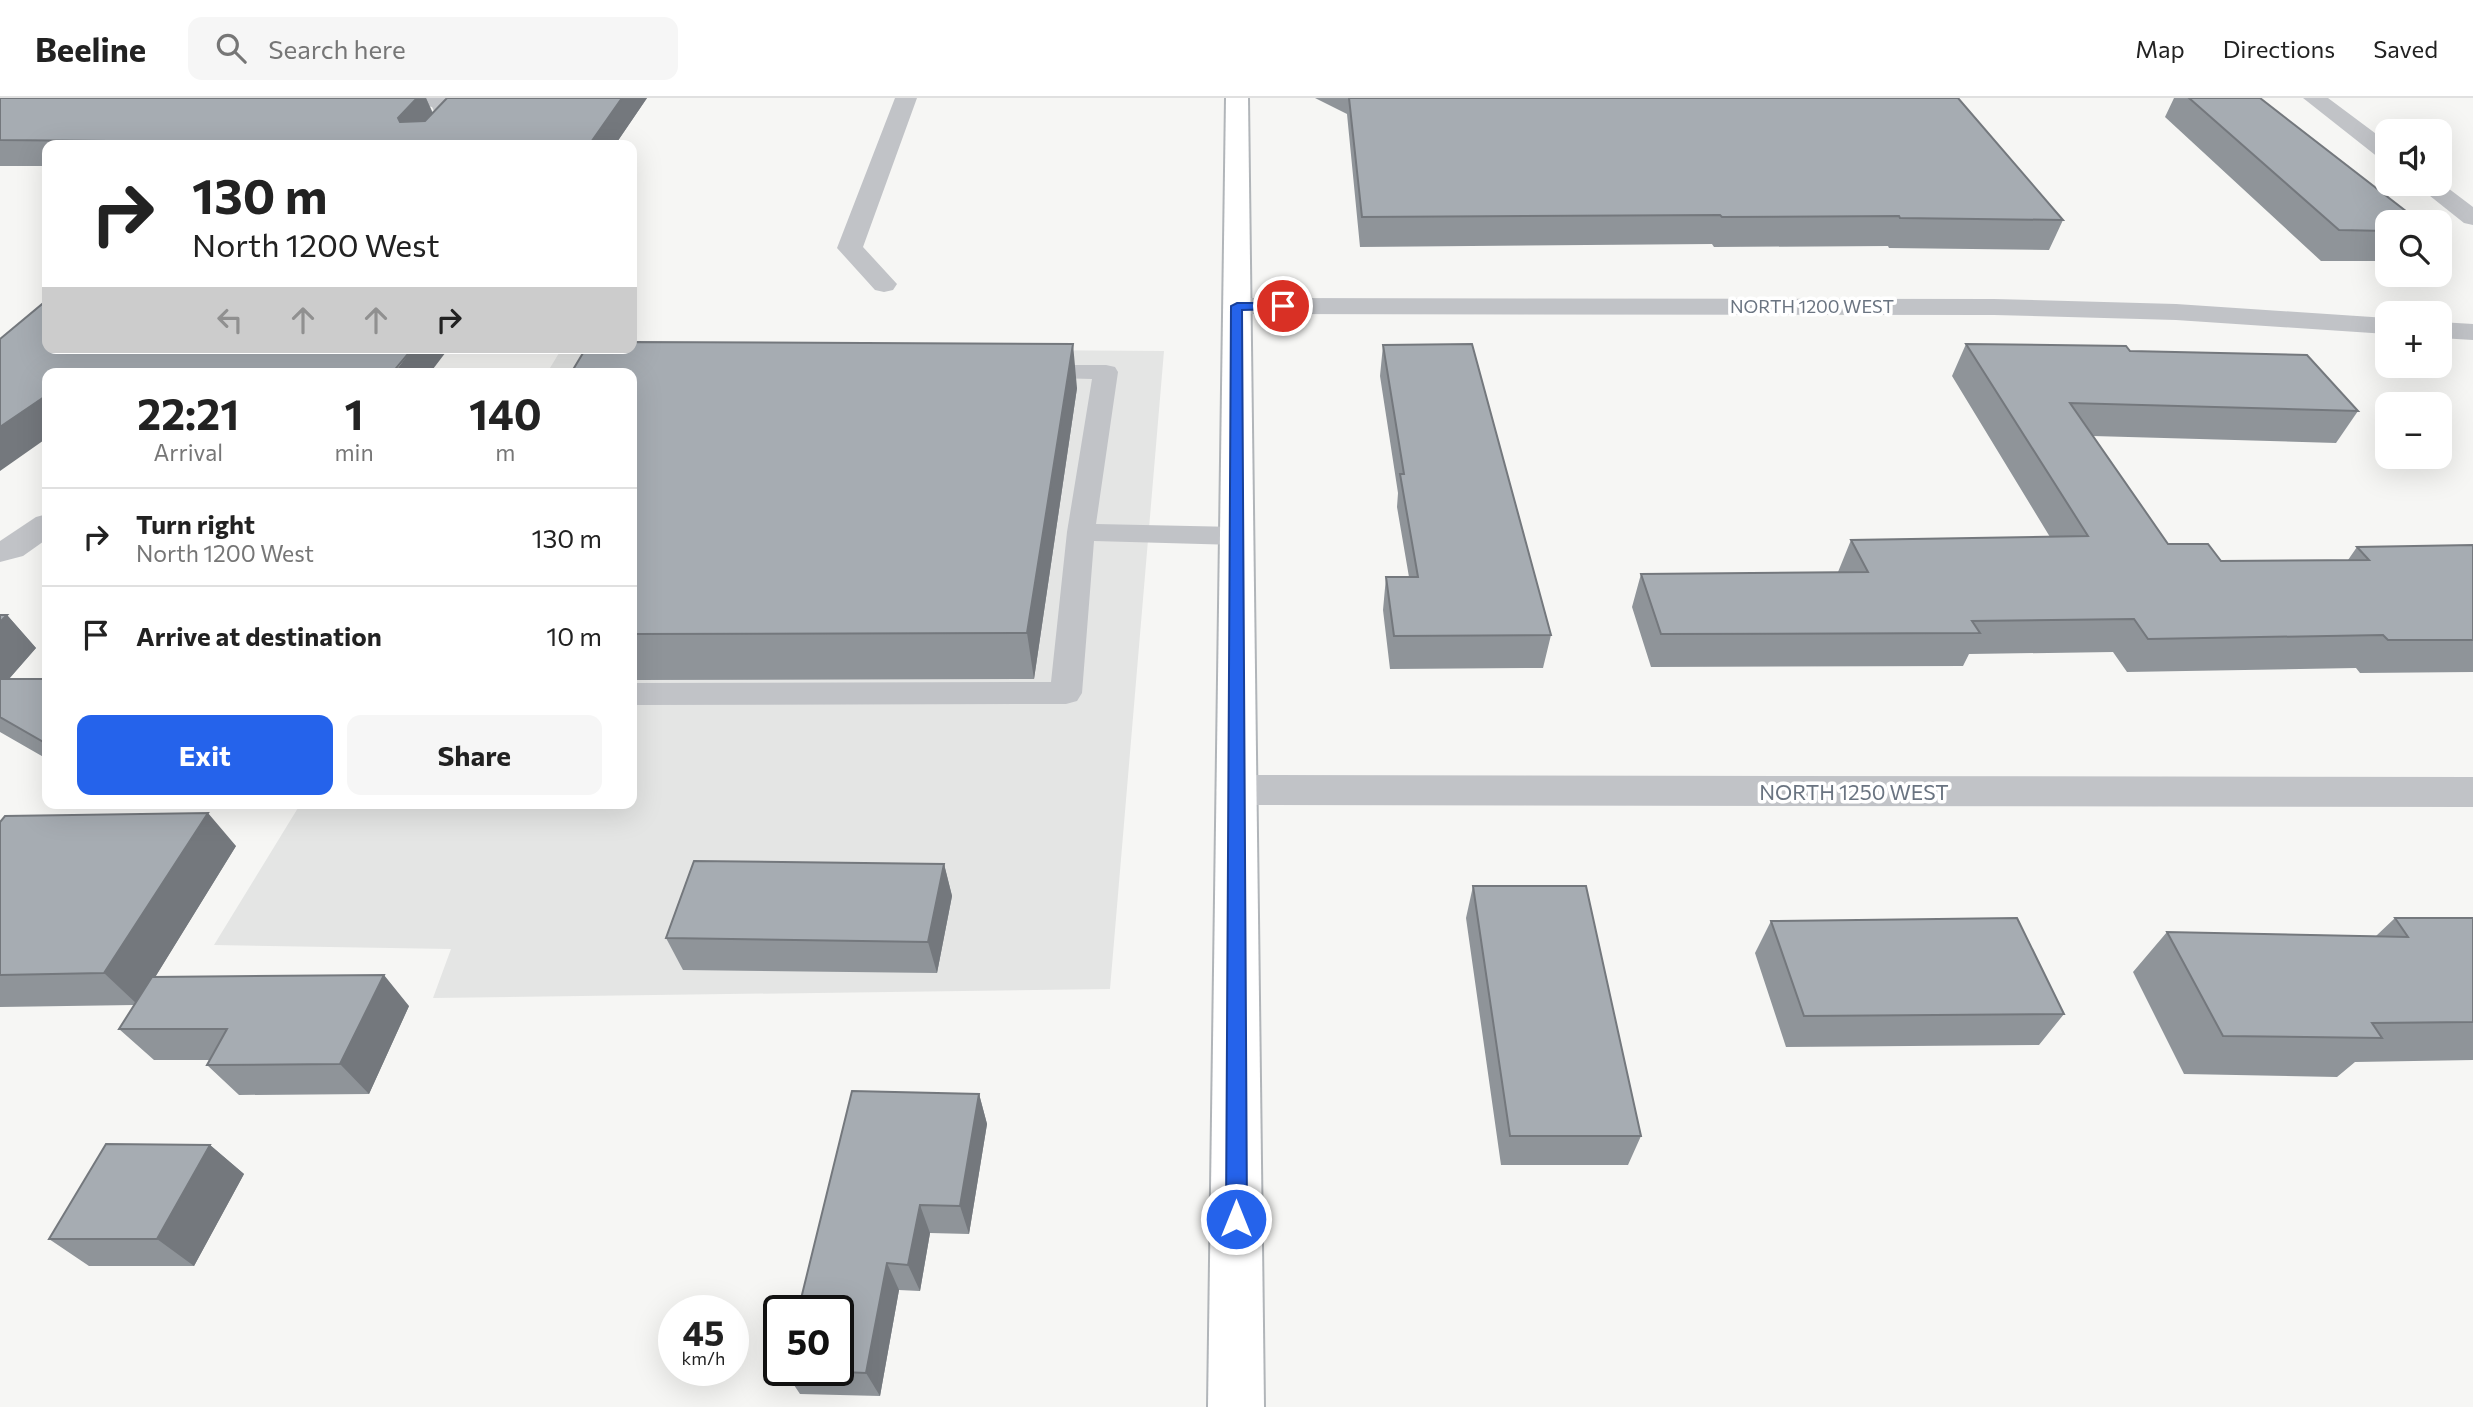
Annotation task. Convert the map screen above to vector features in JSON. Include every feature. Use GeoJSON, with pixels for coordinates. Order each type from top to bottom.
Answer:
{"type":"FeatureCollection","features":[{"type":"Feature","properties":{"kind":"main road"},"geometry":{"type":"LineString","coordinates":[[1236,1407],[1237,98]]}},
{"type":"Feature","properties":{"kind":"street"},"geometry":{"type":"LineString","coordinates":[[884,284],[850,248],[906,98]]}},
{"type":"Feature","properties":{"kind":"street"},"geometry":{"type":"LineString","coordinates":[[2314,98],[2375,144]]}},
{"type":"Feature","properties":{"kind":"street"},"geometry":{"type":"LineString","coordinates":[[427,140],[448,118],[430,100]]}},
{"type":"Feature","properties":{"kind":"street"},"geometry":{"type":"LineString","coordinates":[[2443,196],[2473,218]]}},
{"type":"Feature","properties":{"kind":"street","name":"NORTH 1200 WEST"},"geometry":{"type":"LineString","coordinates":[[1237,306],[1994,307],[2176,312],[2375,325]]}},
{"type":"Feature","properties":{"kind":"street"},"geometry":{"type":"LineString","coordinates":[[2452,331],[2473,332]]}},
{"type":"Feature","properties":{"kind":"street"},"geometry":{"type":"LineString","coordinates":[[5,550],[42,527]]}},
{"type":"Feature","properties":{"kind":"street","name":"NORTH 1250 WEST"},"geometry":{"type":"LineString","coordinates":[[1236,790],[2473,792]]}},
{"type":"Feature","properties":{"kind":"lane"},"geometry":{"type":"LineString","coordinates":[[637,694],[1066,693],[1081,532],[1106,372],[1010,372]]}},
{"type":"Feature","properties":{"kind":"lane"},"geometry":{"type":"LineString","coordinates":[[1081,532],[1237,536]]}},
{"type":"Feature","properties":{"kind":"shaded area"},"geometry":{"type":"Polygon","coordinates":[[[637,347],[1164,351],[1110,989],[433,998],[451,949],[214,945],[297,809],[637,809],[637,368],[550,368],[558,354],[637,354],[637,347]]]}},
{"type":"Feature","properties":{"kind":"building"},"geometry":{"type":"Polygon","coordinates":[[[0,98],[417,98],[398,118],[400,122],[425,121],[447,98],[622,98],[593,140],[0,140],[0,98]]]}},
{"type":"Feature","properties":{"kind":"building"},"geometry":{"type":"Polygon","coordinates":[[[1349,98],[1958,98],[2063,220],[1720,215],[1362,217],[1349,98]]]}},
{"type":"Feature","properties":{"kind":"building"},"geometry":{"type":"Polygon","coordinates":[[[2189,98],[2260,98],[2375,187],[2375,196],[2386,196],[2405,210],[2375,210],[2375,231],[2339,230],[2189,98]]]}},
{"type":"Feature","properties":{"kind":"building"},"geometry":{"type":"Polygon","coordinates":[[[42,304],[42,354],[408,354],[396,368],[42,368],[42,398],[0,427],[0,339],[42,304]]]}},
{"type":"Feature","properties":{"kind":"building"},"geometry":{"type":"Polygon","coordinates":[[[637,342],[1073,344],[1027,633],[637,634],[637,368],[574,368],[582,354],[637,354],[637,342]]]}},
{"type":"Feature","properties":{"kind":"building"},"geometry":{"type":"Polygon","coordinates":[[[1472,344],[1551,635],[1394,636],[1386,577],[1418,577],[1400,474],[1404,474],[1383,345],[1472,344]]]}},
{"type":"Feature","properties":{"kind":"building"},"geometry":{"type":"Polygon","coordinates":[[[1966,344],[2126,346],[2130,351],[2307,355],[2358,411],[2070,403],[2168,544],[2208,544],[2221,561],[2369,560],[2357,547],[2473,545],[2473,640],[2388,640],[2383,635],[2148,639],[2134,619],[1972,621],[1980,633],[1661,634],[1641,574],[1868,572],[1851,540],[2088,536],[1966,344]]]}},
{"type":"Feature","properties":{"kind":"building"},"geometry":{"type":"Polygon","coordinates":[[[0,679],[42,679],[42,741],[0,717],[0,679]]]}},
{"type":"Feature","properties":{"kind":"building"},"geometry":{"type":"Polygon","coordinates":[[[208,813],[104,973],[0,975],[0,822],[5,816],[208,813]]]}},
{"type":"Feature","properties":{"kind":"building"},"geometry":{"type":"Polygon","coordinates":[[[694,861],[944,864],[928,942],[666,938],[694,861]]]}},
{"type":"Feature","properties":{"kind":"building"},"geometry":{"type":"Polygon","coordinates":[[[1473,886],[1586,886],[1641,1136],[1510,1136],[1473,886]]]}},
{"type":"Feature","properties":{"kind":"building"},"geometry":{"type":"Polygon","coordinates":[[[2017,918],[2064,1014],[1804,1016],[1771,921],[2017,918]]]}},
{"type":"Feature","properties":{"kind":"building"},"geometry":{"type":"Polygon","coordinates":[[[2395,918],[2473,918],[2473,1022],[2372,1023],[2382,1038],[2223,1036],[2167,932],[2408,937],[2395,918]]]}},
{"type":"Feature","properties":{"kind":"building"},"geometry":{"type":"Polygon","coordinates":[[[384,975],[340,1064],[207,1065],[227,1029],[119,1029],[152,977],[384,975]]]}},
{"type":"Feature","properties":{"kind":"building"},"geometry":{"type":"Polygon","coordinates":[[[852,1091],[979,1094],[960,1206],[920,1205],[908,1265],[887,1263],[866,1373],[854,1372],[854,1295],[802,1295],[852,1091]]]}},
{"type":"Feature","properties":{"kind":"building"},"geometry":{"type":"Polygon","coordinates":[[[106,1144],[210,1145],[157,1239],[49,1239],[106,1144]]]}},
{"type":"Feature","properties":{"kind":"route"},"geometry":{"type":"LineString","coordinates":[[1236,1219],[1237,306],[1283,306]]}}]}
